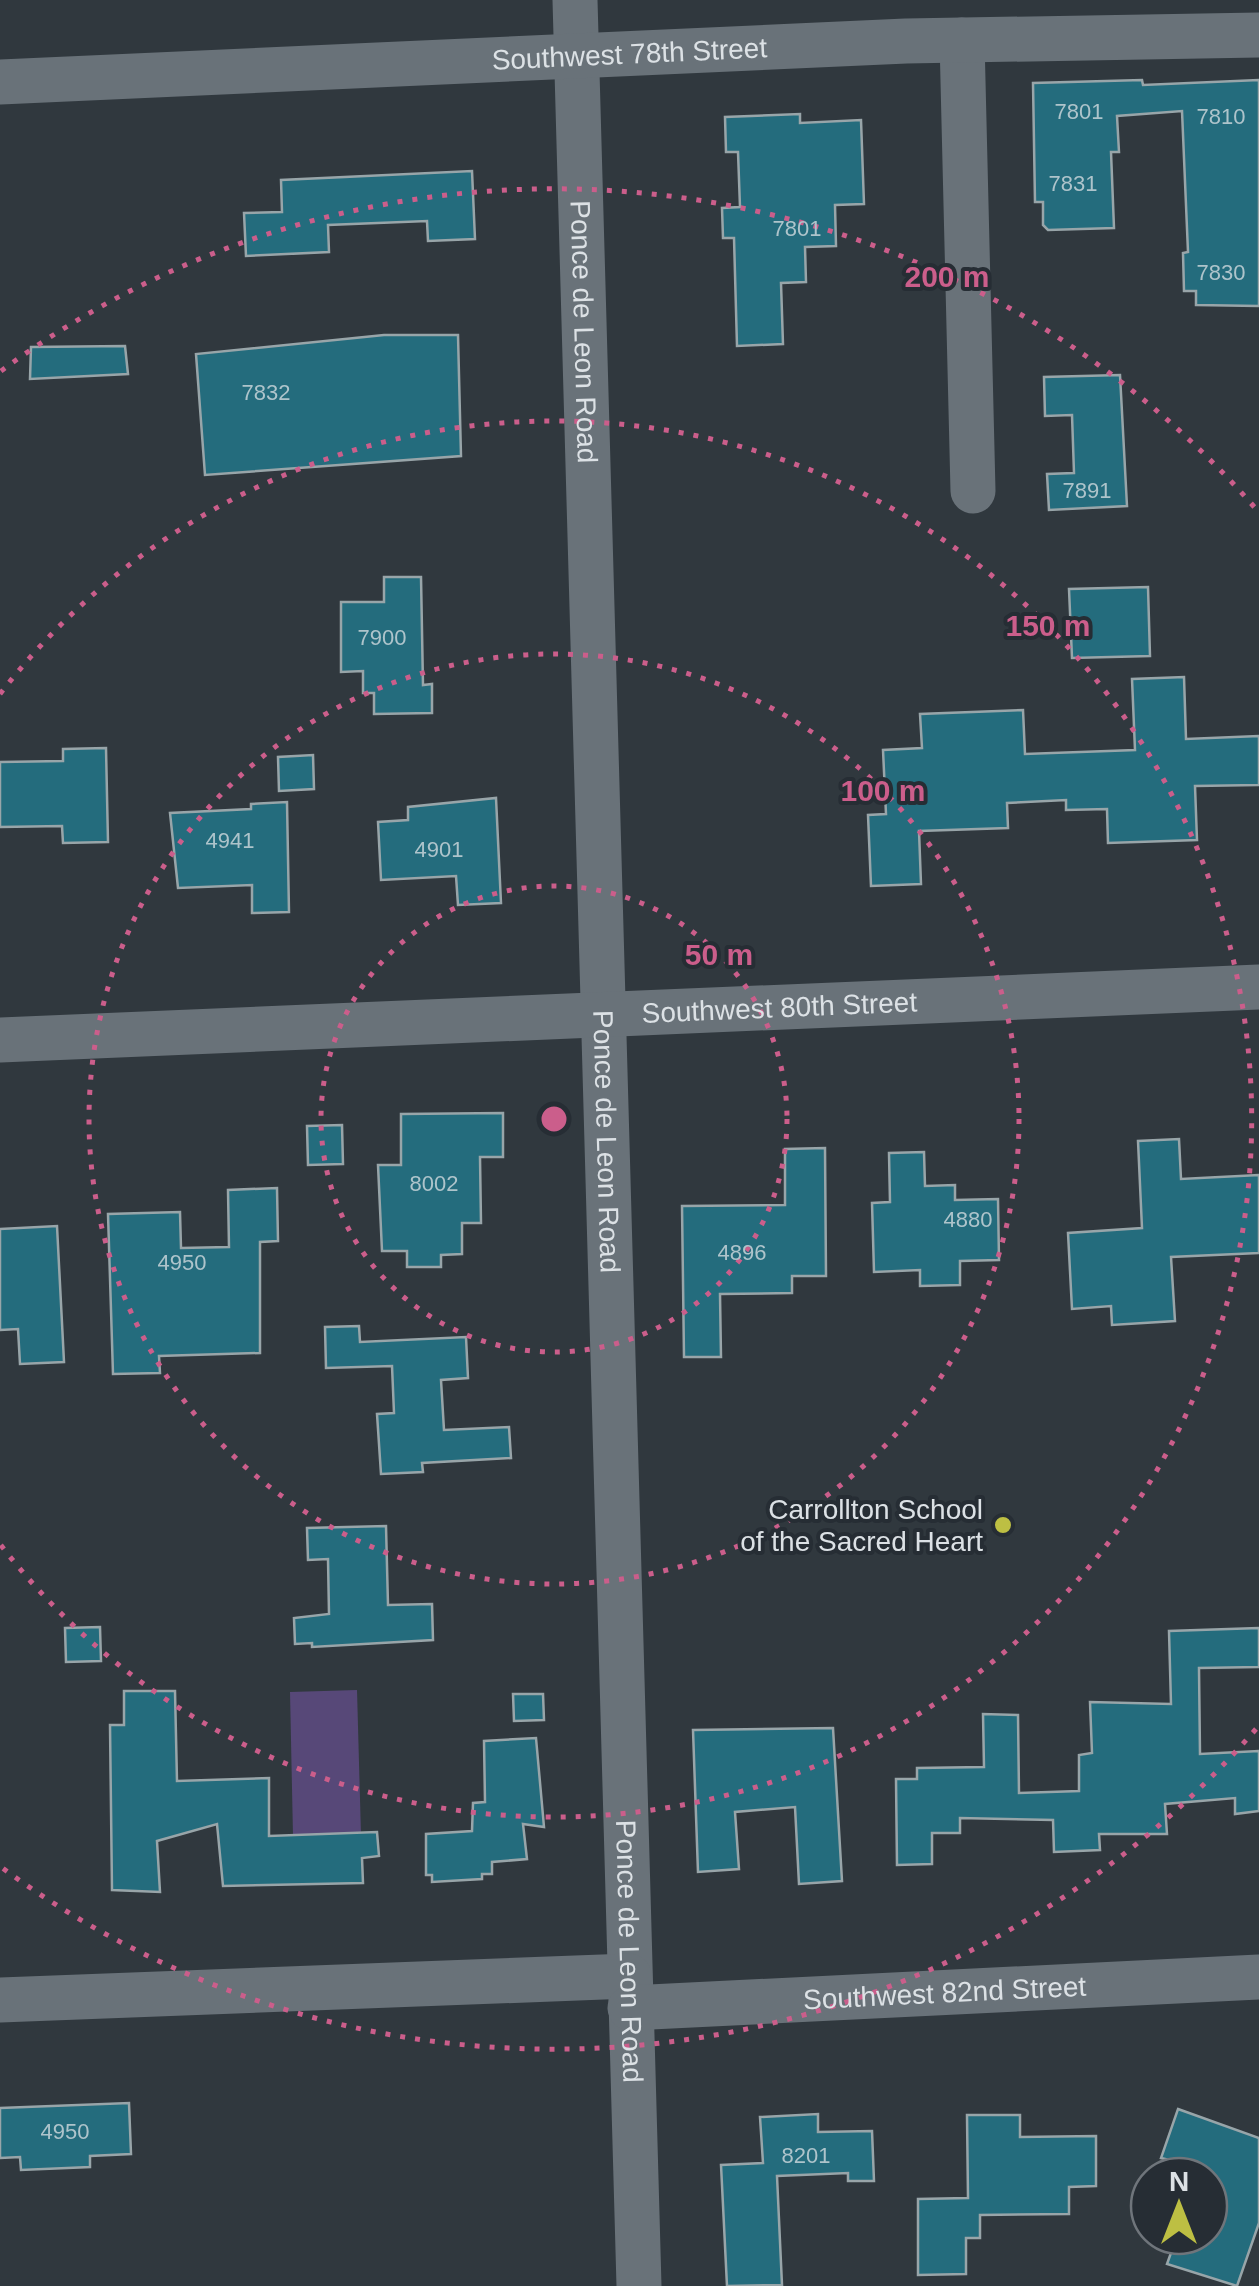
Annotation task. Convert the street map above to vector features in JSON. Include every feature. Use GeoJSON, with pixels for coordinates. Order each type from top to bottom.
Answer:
{"type":"FeatureCollection","features":[{"type":"Feature","properties":{"kind":"street","name":"Ponce de Leon Road"},"geometry":{"type":"LineString","coordinates":[[576,0],[639,2286]]}},
{"type":"Feature","properties":{"kind":"street","name":"Southwest 78th Street"},"geometry":{"type":"LineString","coordinates":[[0,82],[962,40],[1259,35]]}},
{"type":"Feature","properties":{"kind":"street"},"geometry":{"type":"LineString","coordinates":[[962,40],[972,491]]}},
{"type":"Feature","properties":{"kind":"street","name":"Southwest 80th Street"},"geometry":{"type":"LineString","coordinates":[[0,1040],[1259,987]]}},
{"type":"Feature","properties":{"kind":"street","name":"Southwest 82nd Street"},"geometry":{"type":"LineString","coordinates":[[0,2000],[630,1992],[1259,1977]]}},
{"type":"Feature","properties":{"kind":"shaded area"},"geometry":{"type":"Polygon","coordinates":[[[357,1690],[361,1835],[293,1836],[290,1692],[357,1690]]]}},
{"type":"Feature","properties":{"kind":"building"},"geometry":{"type":"Polygon","coordinates":[[[1142,80],[1143,85],[1259,80],[1259,306],[1196,305],[1196,291],[1184,291],[1183,253],[1188,252],[1182,111],[1117,116],[1119,152],[1111,152],[1114,228],[1048,230],[1043,225],[1043,202],[1035,202],[1033,83],[1142,80]]]}},
{"type":"Feature","properties":{"kind":"building"},"geometry":{"type":"Polygon","coordinates":[[[800,114],[800,123],[861,120],[864,204],[835,205],[836,246],[805,247],[806,282],[781,283],[783,344],[737,346],[734,238],[723,238],[722,208],[740,207],[738,152],[726,152],[725,117],[800,114]]]}},
{"type":"Feature","properties":{"kind":"building"},"geometry":{"type":"Polygon","coordinates":[[[472,171],[475,239],[428,241],[427,221],[328,225],[329,252],[246,256],[244,213],[282,212],[281,180],[472,171]]]}},
{"type":"Feature","properties":{"kind":"building"},"geometry":{"type":"Polygon","coordinates":[[[384,335],[458,335],[461,456],[205,475],[196,354],[384,335]]]}},
{"type":"Feature","properties":{"kind":"building"},"geometry":{"type":"Polygon","coordinates":[[[125,346],[128,374],[30,379],[31,347],[125,346]]]}},
{"type":"Feature","properties":{"kind":"building"},"geometry":{"type":"Polygon","coordinates":[[[1120,375],[1127,506],[1049,510],[1047,474],[1074,473],[1072,415],[1045,416],[1044,377],[1120,375]]]}},
{"type":"Feature","properties":{"kind":"building"},"geometry":{"type":"Polygon","coordinates":[[[384,577],[421,577],[423,685],[432,684],[432,713],[374,714],[374,693],[363,693],[363,671],[341,672],[341,602],[384,602],[384,577]]]}},
{"type":"Feature","properties":{"kind":"building"},"geometry":{"type":"Polygon","coordinates":[[[1148,587],[1150,656],[1072,658],[1069,589],[1148,587]]]}},
{"type":"Feature","properties":{"kind":"building"},"geometry":{"type":"Polygon","coordinates":[[[1184,677],[1186,739],[1259,736],[1259,785],[1195,786],[1197,840],[1108,843],[1107,809],[1066,810],[1066,800],[1007,803],[1008,828],[919,831],[921,884],[871,886],[868,815],[886,814],[883,750],[922,748],[920,714],[1023,710],[1025,754],[1135,750],[1132,679],[1184,677]]]}},
{"type":"Feature","properties":{"kind":"building"},"geometry":{"type":"Polygon","coordinates":[[[106,748],[108,842],[63,843],[62,826],[0,827],[0,762],[63,761],[63,749],[106,748]]]}},
{"type":"Feature","properties":{"kind":"building"},"geometry":{"type":"Polygon","coordinates":[[[313,755],[314,789],[279,791],[278,757],[313,755]]]}},
{"type":"Feature","properties":{"kind":"building"},"geometry":{"type":"Polygon","coordinates":[[[496,798],[501,903],[458,905],[456,876],[381,880],[378,822],[408,820],[408,807],[496,798]]]}},
{"type":"Feature","properties":{"kind":"building"},"geometry":{"type":"Polygon","coordinates":[[[287,802],[289,912],[252,913],[252,885],[178,888],[170,813],[251,809],[251,804],[287,802]]]}},
{"type":"Feature","properties":{"kind":"building"},"geometry":{"type":"Polygon","coordinates":[[[503,1113],[503,1157],[480,1157],[481,1223],[462,1223],[462,1254],[441,1255],[441,1267],[407,1267],[407,1251],[382,1251],[378,1165],[401,1165],[401,1114],[503,1113]]]}},
{"type":"Feature","properties":{"kind":"building"},"geometry":{"type":"Polygon","coordinates":[[[342,1125],[343,1164],[308,1165],[307,1126],[342,1125]]]}},
{"type":"Feature","properties":{"kind":"building"},"geometry":{"type":"Polygon","coordinates":[[[1179,1139],[1181,1179],[1259,1175],[1259,1253],[1171,1257],[1175,1321],[1112,1325],[1111,1306],[1072,1309],[1068,1233],[1142,1228],[1138,1141],[1179,1139]]]}},
{"type":"Feature","properties":{"kind":"building"},"geometry":{"type":"Polygon","coordinates":[[[825,1148],[826,1276],[792,1276],[792,1293],[720,1294],[721,1357],[684,1357],[682,1206],[785,1205],[785,1149],[825,1148]]]}},
{"type":"Feature","properties":{"kind":"building"},"geometry":{"type":"Polygon","coordinates":[[[924,1152],[925,1186],[955,1185],[955,1200],[998,1199],[999,1260],[960,1261],[960,1285],[920,1286],[920,1270],[874,1272],[872,1203],[890,1202],[889,1153],[924,1152]]]}},
{"type":"Feature","properties":{"kind":"building"},"geometry":{"type":"Polygon","coordinates":[[[277,1188],[278,1241],[260,1242],[260,1353],[159,1356],[160,1373],[113,1374],[108,1214],[180,1212],[181,1248],[229,1247],[228,1190],[277,1188]]]}},
{"type":"Feature","properties":{"kind":"building"},"geometry":{"type":"Polygon","coordinates":[[[57,1226],[64,1362],[20,1364],[18,1329],[0,1330],[0,1229],[57,1226]]]}},
{"type":"Feature","properties":{"kind":"building"},"geometry":{"type":"Polygon","coordinates":[[[359,1326],[360,1342],[466,1337],[468,1378],[441,1380],[444,1430],[509,1427],[511,1458],[422,1463],[423,1472],[381,1474],[377,1414],[394,1413],[392,1366],[326,1368],[325,1327],[359,1326]]]}},
{"type":"Feature","properties":{"kind":"building"},"geometry":{"type":"Polygon","coordinates":[[[386,1526],[388,1605],[432,1604],[433,1640],[312,1647],[312,1643],[295,1644],[294,1618],[329,1614],[328,1559],[308,1560],[307,1528],[386,1526]]]}},
{"type":"Feature","properties":{"kind":"building"},"geometry":{"type":"Polygon","coordinates":[[[100,1627],[101,1661],[66,1662],[65,1628],[100,1627]]]}},
{"type":"Feature","properties":{"kind":"building"},"geometry":{"type":"Polygon","coordinates":[[[1259,1628],[1259,1667],[1199,1668],[1200,1754],[1259,1751],[1259,1811],[1235,1814],[1235,1798],[1165,1804],[1167,1834],[1099,1834],[1100,1850],[1054,1852],[1053,1820],[960,1818],[960,1833],[932,1833],[932,1864],[897,1865],[896,1779],[917,1779],[917,1768],[984,1767],[983,1714],[1018,1715],[1019,1793],[1079,1791],[1079,1755],[1092,1753],[1090,1702],[1171,1704],[1169,1631],[1259,1628]]]}},
{"type":"Feature","properties":{"kind":"building"},"geometry":{"type":"Polygon","coordinates":[[[124,1691],[175,1691],[177,1781],[269,1778],[269,1836],[377,1832],[379,1856],[362,1858],[363,1883],[223,1886],[217,1824],[157,1841],[160,1892],[112,1890],[110,1725],[124,1725],[124,1691]]]}},
{"type":"Feature","properties":{"kind":"building"},"geometry":{"type":"Polygon","coordinates":[[[513,1694],[543,1694],[544,1720],[514,1721],[513,1694]]]}},
{"type":"Feature","properties":{"kind":"building"},"geometry":{"type":"Polygon","coordinates":[[[833,1728],[842,1881],[799,1884],[795,1807],[735,1812],[739,1869],[698,1872],[693,1730],[833,1728]]]}},
{"type":"Feature","properties":{"kind":"building"},"geometry":{"type":"Polygon","coordinates":[[[536,1738],[544,1827],[523,1824],[527,1859],[492,1862],[492,1874],[482,1874],[482,1879],[432,1882],[432,1875],[426,1875],[426,1834],[472,1831],[473,1803],[485,1802],[484,1741],[536,1738]]]}},
{"type":"Feature","properties":{"kind":"building"},"geometry":{"type":"Polygon","coordinates":[[[129,2103],[131,2154],[90,2156],[90,2167],[21,2170],[20,2157],[0,2158],[0,2108],[129,2103]]]}},
{"type":"Feature","properties":{"kind":"building"},"geometry":{"type":"Polygon","coordinates":[[[1178,2109],[1259,2138],[1259,2223],[1237,2286],[1167,2264],[1170,2256],[1229,2256],[1229,2156],[1162,2156],[1178,2109]]]}},
{"type":"Feature","properties":{"kind":"building"},"geometry":{"type":"Polygon","coordinates":[[[818,2114],[818,2132],[872,2131],[874,2181],[848,2181],[848,2173],[777,2176],[782,2285],[727,2286],[721,2165],[763,2163],[760,2117],[818,2114]]]}},
{"type":"Feature","properties":{"kind":"building"},"geometry":{"type":"Polygon","coordinates":[[[967,2115],[1020,2115],[1020,2137],[1096,2136],[1096,2186],[1069,2187],[1069,2214],[980,2215],[980,2238],[966,2238],[966,2274],[918,2275],[918,2199],[968,2198],[967,2115]]]}},
{"type":"Feature","properties":{"kind":"place","name":"Carrollton School of the Sacred Heart"},"geometry":{"type":"Point","coordinates":[1003,1525]}}]}
